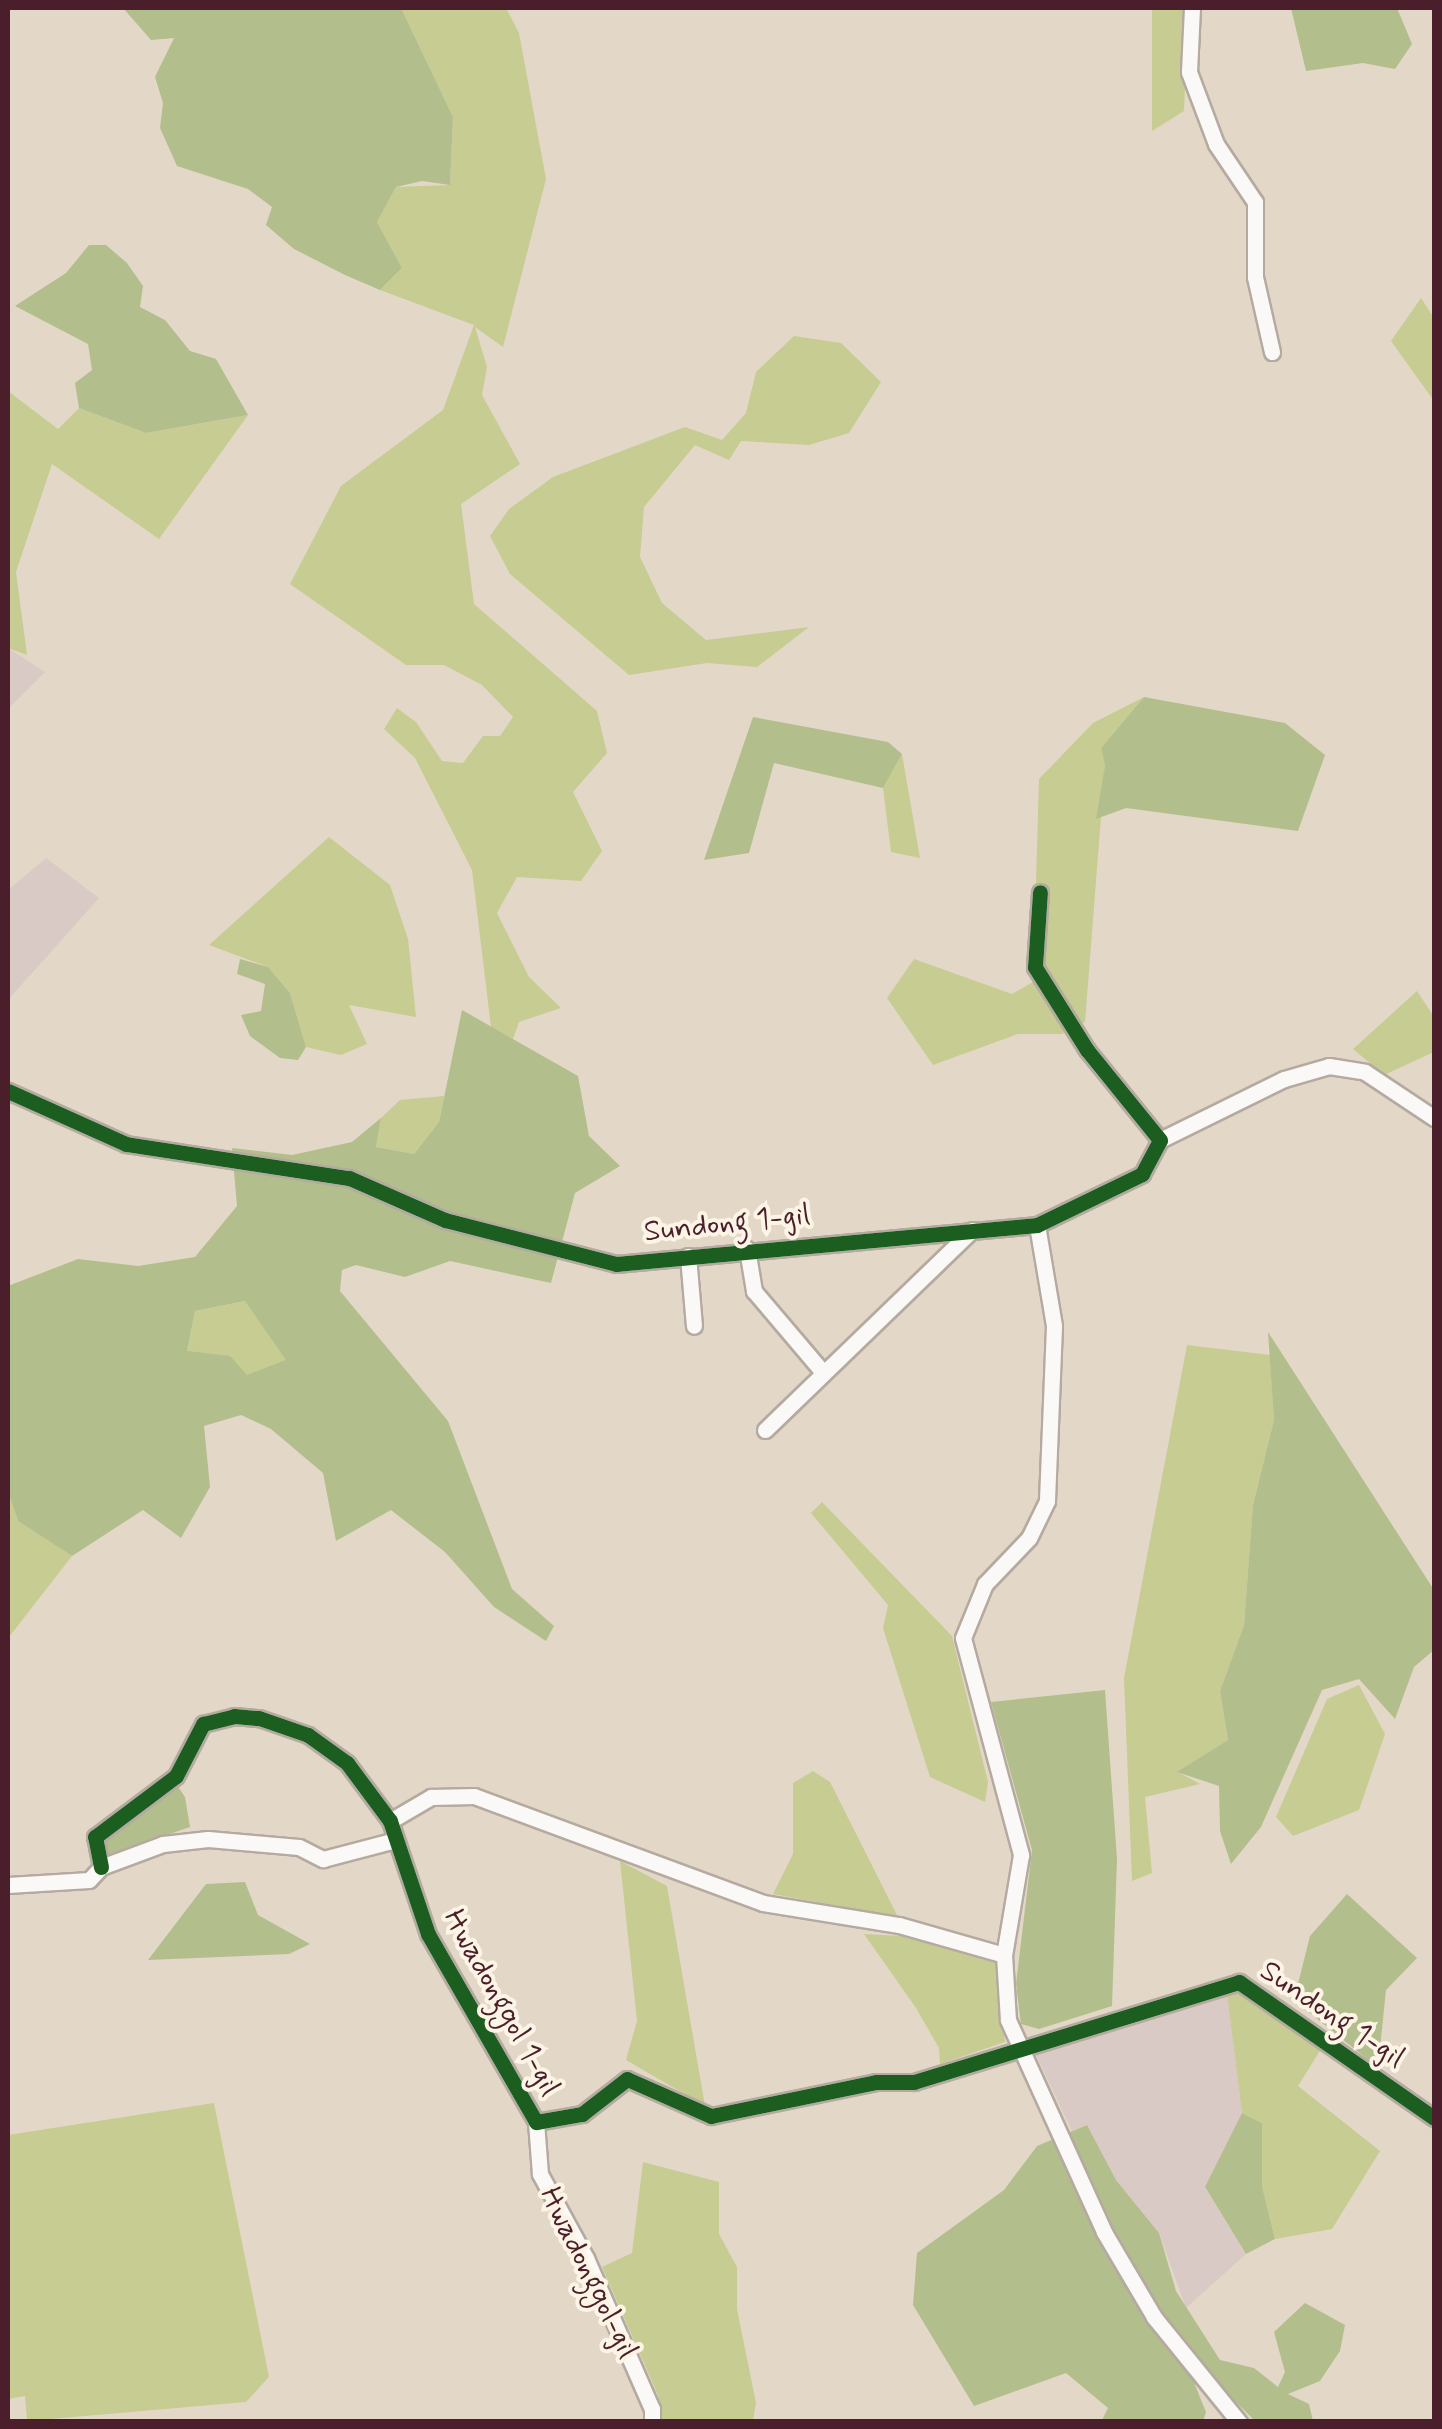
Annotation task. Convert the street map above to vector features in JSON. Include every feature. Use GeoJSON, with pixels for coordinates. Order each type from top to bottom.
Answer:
{"type":"FeatureCollection","features":[{"type":"Feature","properties":{"kind":"street"},"geometry":{"type":"LineString","coordinates":[[1192,8],[1189,72],[1216,144],[1255,202],[1255,277],[1272,352]]}},
{"type":"Feature","properties":{"kind":"street"},"geometry":{"type":"LineString","coordinates":[[1040,892],[1035,967],[1087,1050],[1160,1140],[1284,1079],[1329,1066],[1366,1072],[1434,1118]]}},
{"type":"Feature","properties":{"kind":"street","name":"Sundong 1-gil"},"geometry":{"type":"LineString","coordinates":[[8,1092],[126,1144],[349,1178],[445,1220],[616,1264],[1037,1225],[1142,1174],[1160,1140]]}},
{"type":"Feature","properties":{"kind":"street"},"geometry":{"type":"LineString","coordinates":[[1037,1225],[1054,1326],[1047,1501],[1029,1538],[985,1584],[963,1638],[1021,1854],[1004,1955],[1008,2020],[1104,2232],[1154,2317],[1239,2422]]}},
{"type":"Feature","properties":{"kind":"street"},"geometry":{"type":"LineString","coordinates":[[764,1430],[821,1370],[972,1230]]}},
{"type":"Feature","properties":{"kind":"street"},"geometry":{"type":"LineString","coordinates":[[747,1249],[754,1291],[821,1370]]}},
{"type":"Feature","properties":{"kind":"street"},"geometry":{"type":"LineString","coordinates":[[688,1256],[694,1326]]}},
{"type":"Feature","properties":{"kind":"street"},"geometry":{"type":"LineString","coordinates":[[101,1867],[96,1837],[176,1776],[203,1724],[234,1716],[308,1735],[347,1763],[390,1821],[430,1796],[474,1796],[763,1903],[900,1925],[1004,1955]]}},
{"type":"Feature","properties":{"kind":"street","name":"Hwadonggol 1-gil"},"geometry":{"type":"LineString","coordinates":[[390,1821],[392,1841],[428,1934],[536,2122],[582,2114],[626,2079],[711,2116],[876,2082],[956,2074],[1020,2047]]}},
{"type":"Feature","properties":{"kind":"street"},"geometry":{"type":"LineString","coordinates":[[8,1885],[89,1880],[101,1867],[164,1844],[208,1839],[298,1847],[324,1859],[392,1841]]}},
{"type":"Feature","properties":{"kind":"street","name":"Sundong 1-gil"},"geometry":{"type":"LineString","coordinates":[[1020,2047],[1238,1982],[1434,2118]]}},
{"type":"Feature","properties":{"kind":"street","name":"Hwadonggol-gil"},"geometry":{"type":"LineString","coordinates":[[536,2122],[540,2174],[586,2258],[652,2409],[652,2422]]}},
{"type":"Feature","properties":{"kind":"shaded area"},"geometry":{"type":"Polygon","coordinates":[[[8,648],[45,672],[8,709],[8,648]]]}},
{"type":"Feature","properties":{"kind":"shaded area"},"geometry":{"type":"Polygon","coordinates":[[[46,858],[99,898],[8,1000],[8,890],[46,858]]]}},
{"type":"Feature","properties":{"kind":"shaded area"},"geometry":{"type":"Polygon","coordinates":[[[1227,1994],[1242,2113],[1205,2188],[1246,2254],[1186,2308],[1159,2233],[1116,2180],[1087,2125],[1072,2131],[1036,2055],[1227,1994]]]}},
{"type":"Feature","properties":{"kind":"green space"},"geometry":{"type":"Polygon","coordinates":[[[123,8],[401,8],[453,117],[450,185],[422,181],[396,187],[377,222],[402,268],[380,290],[294,249],[266,225],[272,207],[248,189],[177,166],[160,128],[163,103],[155,77],[174,38],[151,40],[123,8]]]}},
{"type":"Feature","properties":{"kind":"green space"},"geometry":{"type":"Polygon","coordinates":[[[401,8],[506,8],[519,33],[546,179],[503,347],[475,327],[487,367],[482,395],[520,464],[461,504],[474,604],[597,711],[607,753],[573,792],[602,851],[581,881],[517,877],[497,913],[529,977],[561,1008],[519,1022],[513,1039],[491,1027],[472,870],[415,758],[384,729],[397,708],[416,722],[442,761],[463,763],[483,736],[500,736],[513,717],[482,685],[444,665],[406,665],[290,584],[341,486],[443,410],[474,325],[380,290],[402,268],[377,222],[396,187],[450,185],[453,117],[401,8]]]}},
{"type":"Feature","properties":{"kind":"green space"},"geometry":{"type":"Polygon","coordinates":[[[1152,8],[1188,8],[1184,111],[1152,131],[1152,8]]]}},
{"type":"Feature","properties":{"kind":"green space"},"geometry":{"type":"Polygon","coordinates":[[[1291,8],[1397,8],[1412,44],[1395,69],[1363,63],[1306,71],[1291,8]]]}},
{"type":"Feature","properties":{"kind":"green space"},"geometry":{"type":"Polygon","coordinates":[[[89,245],[106,245],[127,263],[143,286],[140,307],[165,320],[190,351],[216,359],[248,415],[146,433],[79,408],[75,383],[92,370],[88,344],[15,306],[66,273],[89,245]]]}},
{"type":"Feature","properties":{"kind":"green space"},"geometry":{"type":"Polygon","coordinates":[[[1421,298],[1434,318],[1434,401],[1391,341],[1421,298]]]}},
{"type":"Feature","properties":{"kind":"green space"},"geometry":{"type":"Polygon","coordinates":[[[794,336],[841,343],[881,382],[849,433],[809,445],[741,441],[729,460],[695,445],[644,507],[640,557],[662,603],[706,640],[809,627],[757,667],[707,663],[629,675],[510,574],[490,536],[509,509],[553,477],[685,427],[722,440],[746,413],[756,372],[794,336]]]}},
{"type":"Feature","properties":{"kind":"green space"},"geometry":{"type":"Polygon","coordinates":[[[8,391],[58,429],[79,408],[146,433],[248,415],[159,539],[52,464],[16,572],[27,655],[8,648],[8,391]]]}},
{"type":"Feature","properties":{"kind":"green space"},"geometry":{"type":"Polygon","coordinates":[[[1144,697],[1101,748],[1105,766],[1085,1022],[1062,1034],[1018,1034],[933,1065],[887,998],[914,959],[1012,994],[1033,982],[1039,779],[1093,723],[1144,697]]]}},
{"type":"Feature","properties":{"kind":"green space"},"geometry":{"type":"Polygon","coordinates":[[[1144,697],[1285,723],[1325,755],[1298,831],[1126,808],[1096,819],[1105,766],[1101,748],[1144,697]]]}},
{"type":"Feature","properties":{"kind":"green space"},"geometry":{"type":"Polygon","coordinates":[[[753,717],[888,742],[902,754],[883,788],[774,763],[749,853],[704,860],[753,717]]]}},
{"type":"Feature","properties":{"kind":"green space"},"geometry":{"type":"Polygon","coordinates":[[[902,754],[920,858],[891,852],[883,788],[902,754]]]}},
{"type":"Feature","properties":{"kind":"green space"},"geometry":{"type":"Polygon","coordinates":[[[329,837],[390,885],[408,939],[416,1017],[349,1005],[367,1044],[341,1055],[306,1047],[290,993],[268,967],[209,945],[329,837]]]}},
{"type":"Feature","properties":{"kind":"green space"},"geometry":{"type":"Polygon","coordinates":[[[240,959],[268,967],[290,993],[306,1047],[298,1060],[280,1058],[250,1036],[241,1015],[261,1011],[265,984],[237,974],[240,959]]]}},
{"type":"Feature","properties":{"kind":"green space"},"geometry":{"type":"Polygon","coordinates":[[[1417,991],[1434,1017],[1434,1052],[1384,1075],[1353,1049],[1417,991]]]}},
{"type":"Feature","properties":{"kind":"green space"},"geometry":{"type":"Polygon","coordinates":[[[462,1010],[578,1076],[589,1136],[620,1166],[575,1193],[551,1283],[450,1261],[405,1277],[356,1265],[342,1270],[340,1291],[448,1421],[512,1589],[554,1626],[546,1641],[494,1607],[445,1552],[391,1510],[336,1541],[323,1473],[271,1429],[241,1415],[204,1426],[210,1487],[181,1538],[143,1510],[72,1556],[18,1521],[8,1492],[8,1286],[78,1259],[138,1266],[195,1257],[237,1206],[232,1148],[292,1155],[352,1142],[381,1118],[376,1147],[414,1154],[439,1122],[462,1010]],[[245,1301],[195,1311],[187,1351],[230,1356],[247,1375],[286,1360],[245,1301]]]}},
{"type":"Feature","properties":{"kind":"green space"},"geometry":{"type":"Polygon","coordinates":[[[444,1096],[439,1122],[414,1154],[376,1147],[381,1118],[400,1100],[444,1096]]]}},
{"type":"Feature","properties":{"kind":"green space"},"geometry":{"type":"Polygon","coordinates":[[[246,1301],[287,1360],[247,1376],[187,1351],[195,1311],[246,1301]]]}},
{"type":"Feature","properties":{"kind":"green space"},"geometry":{"type":"Polygon","coordinates":[[[1268,1332],[1434,1590],[1434,1650],[1414,1667],[1395,1719],[1359,1679],[1322,1690],[1261,1827],[1231,1864],[1220,1831],[1219,1786],[1177,1772],[1228,1740],[1220,1691],[1244,1625],[1253,1505],[1274,1420],[1268,1332]]]}},
{"type":"Feature","properties":{"kind":"green space"},"geometry":{"type":"Polygon","coordinates":[[[1187,1345],[1270,1355],[1274,1420],[1253,1505],[1244,1625],[1220,1691],[1228,1740],[1178,1772],[1200,1784],[1145,1797],[1152,1873],[1132,1881],[1124,1678],[1187,1345]]]}},
{"type":"Feature","properties":{"kind":"green space"},"geometry":{"type":"Polygon","coordinates":[[[8,1492],[18,1521],[72,1556],[9,1637],[8,1492]]]}},
{"type":"Feature","properties":{"kind":"green space"},"geometry":{"type":"Polygon","coordinates":[[[822,1502],[952,1636],[988,1782],[985,1802],[930,1777],[883,1628],[888,1605],[811,1513],[822,1502]]]}},
{"type":"Feature","properties":{"kind":"green space"},"geometry":{"type":"Polygon","coordinates":[[[1359,1685],[1385,1734],[1359,1810],[1293,1836],[1276,1817],[1327,1699],[1359,1685]]]}},
{"type":"Feature","properties":{"kind":"green space"},"geometry":{"type":"Polygon","coordinates":[[[1105,1690],[1117,1859],[1112,2006],[1039,2029],[1021,2024],[1016,1984],[1032,1850],[991,1702],[1105,1690]]]}},
{"type":"Feature","properties":{"kind":"green space"},"geometry":{"type":"Polygon","coordinates":[[[813,1771],[830,1782],[898,1917],[773,1894],[793,1854],[793,1783],[813,1771]]]}},
{"type":"Feature","properties":{"kind":"green space"},"geometry":{"type":"Polygon","coordinates":[[[169,1773],[185,1797],[190,1827],[105,1856],[102,1820],[169,1773]]]}},
{"type":"Feature","properties":{"kind":"green space"},"geometry":{"type":"Polygon","coordinates":[[[620,1861],[667,1886],[705,2106],[626,2060],[637,2021],[620,1861]]]}},
{"type":"Feature","properties":{"kind":"green space"},"geometry":{"type":"Polygon","coordinates":[[[245,1882],[258,1915],[310,1944],[289,1954],[148,1960],[206,1884],[245,1882]]]}},
{"type":"Feature","properties":{"kind":"green space"},"geometry":{"type":"Polygon","coordinates":[[[1347,1894],[1417,1958],[1386,1990],[1378,2068],[1294,2000],[1310,1936],[1347,1894]]]}},
{"type":"Feature","properties":{"kind":"green space"},"geometry":{"type":"Polygon","coordinates":[[[864,1934],[901,1936],[995,1963],[1005,2042],[940,2064],[939,2048],[916,2008],[864,1934]]]}},
{"type":"Feature","properties":{"kind":"green space"},"geometry":{"type":"Polygon","coordinates":[[[1237,1989],[1321,2049],[1298,2086],[1380,2151],[1332,2229],[1275,2239],[1262,2186],[1262,2123],[1242,2113],[1227,1994],[1237,1989]]]}},
{"type":"Feature","properties":{"kind":"green space"},"geometry":{"type":"Polygon","coordinates":[[[214,2103],[269,2377],[246,2402],[27,2421],[25,2396],[8,2399],[8,2135],[214,2103]]]}},
{"type":"Feature","properties":{"kind":"green space"},"geometry":{"type":"Polygon","coordinates":[[[1242,2113],[1262,2123],[1262,2186],[1275,2239],[1246,2254],[1205,2187],[1242,2113]]]}},
{"type":"Feature","properties":{"kind":"green space"},"geometry":{"type":"Polygon","coordinates":[[[1087,2125],[1116,2180],[1159,2233],[1176,2291],[1220,2360],[1254,2368],[1278,2387],[1285,2372],[1274,2332],[1305,2303],[1345,2325],[1340,2351],[1320,2381],[1288,2394],[1309,2404],[1313,2421],[1255,2421],[1208,2374],[1195,2385],[1206,2412],[1203,2421],[1101,2422],[1108,2408],[1066,2373],[974,2406],[913,2305],[917,2253],[1004,2190],[1037,2146],[1087,2125]]]}},
{"type":"Feature","properties":{"kind":"green space"},"geometry":{"type":"Polygon","coordinates":[[[643,2162],[719,2182],[719,2234],[737,2267],[737,2309],[756,2403],[753,2421],[660,2421],[658,2395],[602,2267],[632,2253],[643,2162]]]}},
{"type":"Feature","properties":{"kind":"cycle path"},"geometry":{"type":"LineString","coordinates":[[8,1091],[126,1144],[349,1178],[445,1220],[616,1264],[1037,1225],[1142,1174],[1160,1140],[1087,1050],[1035,967],[1040,892]]}},
{"type":"Feature","properties":{"kind":"cycle path"},"geometry":{"type":"LineString","coordinates":[[101,1867],[95,1837],[176,1776],[203,1724],[234,1716],[259,1718],[308,1735],[347,1763],[390,1821],[428,1934],[536,2122],[582,2114],[627,2079],[711,2116],[876,2082],[914,2082],[1239,1982],[1434,2118]]}}]}
